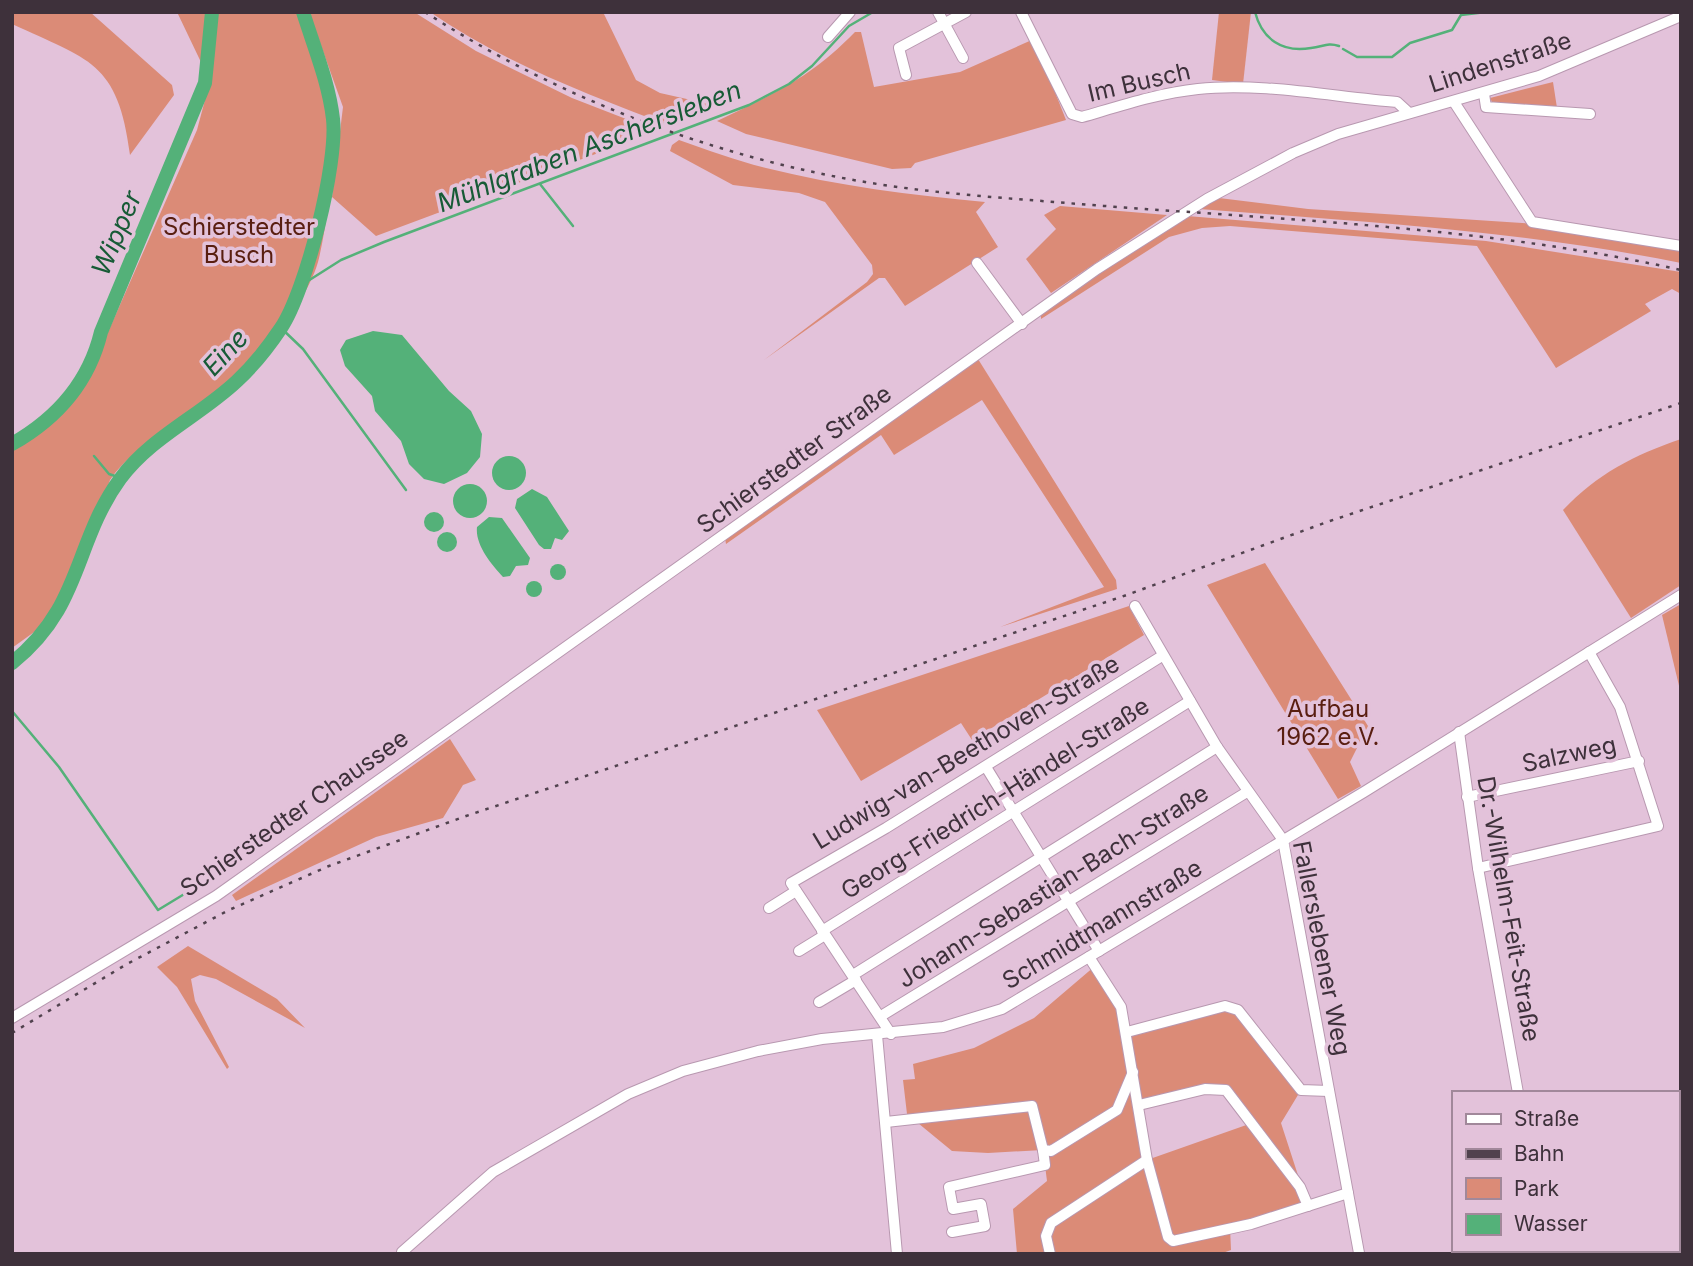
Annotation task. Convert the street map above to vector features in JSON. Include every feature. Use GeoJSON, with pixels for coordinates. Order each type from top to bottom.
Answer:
{"type":"FeatureCollection","features":[{"type":"Feature","properties":{"kind":"street"},"geometry":{"type":"LineString","coordinates":[[828,37],[850,12]]}},
{"type":"Feature","properties":{"kind":"street"},"geometry":{"type":"LineString","coordinates":[[938,12],[963,58]]}},
{"type":"Feature","properties":{"kind":"street"},"geometry":{"type":"LineString","coordinates":[[906,75],[899,48],[966,12]]}},
{"type":"Feature","properties":{"kind":"street","name":"Im Busch"},"geometry":{"type":"LineString","coordinates":[[1021,12],[1072,114],[1082,117],[1145,99],[1199,89],[1259,90],[1398,102],[1409,113]]}},
{"type":"Feature","properties":{"kind":"street","name":"Lindenstraße"},"geometry":{"type":"LineString","coordinates":[[1409,113],[1484,94],[1539,76],[1681,16]]}},
{"type":"Feature","properties":{"kind":"street"},"geometry":{"type":"LineString","coordinates":[[1484,94],[1486,107],[1590,114]]}},
{"type":"Feature","properties":{"kind":"street"},"geometry":{"type":"LineString","coordinates":[[1454,102],[1532,222],[1681,246]]}},
{"type":"Feature","properties":{"kind":"street","name":"Schierstedter Straße"},"geometry":{"type":"LineString","coordinates":[[592,629],[1146,236],[1252,174],[1338,134],[1409,113]]}},
{"type":"Feature","properties":{"kind":"street"},"geometry":{"type":"LineString","coordinates":[[977,263],[1021,324]]}},
{"type":"Feature","properties":{"kind":"street","name":"Schmidtmannstraße"},"geometry":{"type":"LineString","coordinates":[[402,1252],[493,1172],[628,1094],[683,1071],[748,1054],[822,1040],[943,1027],[1002,1009],[1681,595]]}},
{"type":"Feature","properties":{"kind":"street","name":"Fallerslebener Weg"},"geometry":{"type":"LineString","coordinates":[[1135,606],[1217,747],[1283,840],[1359,1253]]}},
{"type":"Feature","properties":{"kind":"street","name":"Schierstedter Chaussee"},"geometry":{"type":"LineString","coordinates":[[12,1018],[216,895],[592,629]]}},
{"type":"Feature","properties":{"kind":"street"},"geometry":{"type":"LineString","coordinates":[[1478,868],[1658,826],[1620,707],[1589,652]]}},
{"type":"Feature","properties":{"kind":"street","name":"Ludwig-van-Beethoven-Straße"},"geometry":{"type":"LineString","coordinates":[[769,908],[793,887],[1162,656]]}},
{"type":"Feature","properties":{"kind":"street","name":"Georg-Friedrich-Händel-Straße"},"geometry":{"type":"LineString","coordinates":[[799,951],[1190,701]]}},
{"type":"Feature","properties":{"kind":"street","name":"Dr.-Wilhelm-Feit-Straße"},"geometry":{"type":"LineString","coordinates":[[1460,732],[1478,868],[1518,1091]]}},
{"type":"Feature","properties":{"kind":"street"},"geometry":{"type":"LineString","coordinates":[[819,1002],[1041,856],[1217,747]]}},
{"type":"Feature","properties":{"kind":"street","name":"Salzweg"},"geometry":{"type":"LineString","coordinates":[[1467,797],[1639,761]]}},
{"type":"Feature","properties":{"kind":"street"},"geometry":{"type":"LineString","coordinates":[[986,767],[1069,902],[1121,1007],[1147,1160],[1168,1237],[1178,1242],[1251,1224],[1348,1193]]}},
{"type":"Feature","properties":{"kind":"street","name":"Johann-Sebastian-Bach-Straße"},"geometry":{"type":"LineString","coordinates":[[881,1016],[1247,792]]}},
{"type":"Feature","properties":{"kind":"street"},"geometry":{"type":"LineString","coordinates":[[793,887],[891,1034]]}},
{"type":"Feature","properties":{"kind":"street"},"geometry":{"type":"LineString","coordinates":[[1127,1032],[1225,1006],[1238,1010],[1301,1090],[1329,1091]]}},
{"type":"Feature","properties":{"kind":"street"},"geometry":{"type":"LineString","coordinates":[[877,1035],[897,1254]]}},
{"type":"Feature","properties":{"kind":"street"},"geometry":{"type":"LineString","coordinates":[[1042,1150],[1051,1151],[1117,1110],[1133,1070]]}},
{"type":"Feature","properties":{"kind":"street"},"geometry":{"type":"LineString","coordinates":[[1139,1105],[1205,1089],[1226,1090],[1300,1187],[1308,1206]]}},
{"type":"Feature","properties":{"kind":"street"},"geometry":{"type":"LineString","coordinates":[[886,1122],[1032,1106],[1045,1165],[949,1187],[953,1209],[981,1204],[985,1226],[952,1232]]}},
{"type":"Feature","properties":{"kind":"street"},"geometry":{"type":"LineString","coordinates":[[1050,1254],[1046,1236],[1051,1223],[1147,1160]]}},
{"type":"Feature","properties":{"kind":"green space"},"geometry":{"type":"Polygon","coordinates":[[[12,12],[90,12],[172,85],[174,95],[130,155],[125,124],[108,82],[80,56],[12,24],[12,12]]]}},
{"type":"Feature","properties":{"kind":"green space","name":"Schierstedter Busch"},"geometry":{"type":"Polygon","coordinates":[[[177,12],[301,13],[325,78],[333,119],[330,190],[318,262],[291,315],[233,387],[206,408],[147,444],[121,466],[110,480],[71,592],[48,622],[12,648],[12,439],[66,404],[90,373],[197,130],[210,81],[177,12]]]}},
{"type":"Feature","properties":{"kind":"green space"},"geometry":{"type":"Polygon","coordinates":[[[309,12],[414,12],[476,51],[572,98],[657,131],[376,236],[332,197],[343,107],[309,12]]]}},
{"type":"Feature","properties":{"kind":"green space"},"geometry":{"type":"Polygon","coordinates":[[[430,12],[603,12],[636,80],[660,93],[709,104],[673,127],[517,62],[430,12]]]}},
{"type":"Feature","properties":{"kind":"green space"},"geometry":{"type":"Polygon","coordinates":[[[1219,12],[1251,12],[1243,84],[1212,80],[1219,12]]]}},
{"type":"Feature","properties":{"kind":"green space"},"geometry":{"type":"Polygon","coordinates":[[[855,32],[861,32],[874,87],[960,72],[1034,39],[1066,120],[915,163],[911,168],[892,169],[746,134],[717,121],[790,84],[822,62],[855,32]]]}},
{"type":"Feature","properties":{"kind":"green space"},"geometry":{"type":"Polygon","coordinates":[[[1553,82],[1557,108],[1493,104],[1490,98],[1553,82]]]}},
{"type":"Feature","properties":{"kind":"green space"},"geometry":{"type":"Polygon","coordinates":[[[679,140],[755,165],[820,180],[985,202],[976,212],[998,247],[905,306],[885,278],[879,278],[764,360],[867,282],[873,274],[872,265],[825,202],[799,193],[733,185],[670,151],[672,145],[679,140]]]}},
{"type":"Feature","properties":{"kind":"green space"},"geometry":{"type":"Polygon","coordinates":[[[1219,198],[1308,209],[1537,224],[1681,250],[1681,263],[1501,235],[1199,209],[1219,198]]]}},
{"type":"Feature","properties":{"kind":"green space"},"geometry":{"type":"Polygon","coordinates":[[[1060,206],[1167,215],[1051,293],[1026,259],[1056,229],[1044,215],[1060,206]]]}},
{"type":"Feature","properties":{"kind":"green space"},"geometry":{"type":"Polygon","coordinates":[[[1187,216],[1486,241],[1681,272],[1681,294],[1672,289],[1645,304],[1651,311],[1556,368],[1477,246],[1230,226],[1202,228],[1169,237],[1041,319],[1041,315],[1096,273],[1187,216]]]}},
{"type":"Feature","properties":{"kind":"green space"},"geometry":{"type":"Polygon","coordinates":[[[978,359],[1116,580],[1117,589],[1000,627],[1104,587],[982,400],[894,455],[881,435],[726,544],[725,538],[978,359]]]}},
{"type":"Feature","properties":{"kind":"green space"},"geometry":{"type":"Polygon","coordinates":[[[1681,439],[1681,585],[1631,618],[1563,510],[1589,486],[1617,467],[1681,439]]]}},
{"type":"Feature","properties":{"kind":"green space","name":"Aufbau 1962 e.V."},"geometry":{"type":"Polygon","coordinates":[[[1265,563],[1368,726],[1350,762],[1361,786],[1338,799],[1207,585],[1265,563]]]}},
{"type":"Feature","properties":{"kind":"green space"},"geometry":{"type":"Polygon","coordinates":[[[1681,604],[1681,694],[1662,615],[1681,604]]]}},
{"type":"Feature","properties":{"kind":"green space"},"geometry":{"type":"Polygon","coordinates":[[[1129,606],[1144,635],[972,740],[961,723],[861,781],[817,710],[1129,606]]]}},
{"type":"Feature","properties":{"kind":"green space"},"geometry":{"type":"Polygon","coordinates":[[[450,739],[476,780],[463,785],[443,818],[376,837],[236,901],[232,895],[450,739]]]}},
{"type":"Feature","properties":{"kind":"green space"},"geometry":{"type":"Polygon","coordinates":[[[188,946],[277,999],[305,1028],[216,979],[200,975],[191,979],[195,1001],[229,1067],[227,1069],[177,987],[157,967],[188,946]]]}},
{"type":"Feature","properties":{"kind":"green space"},"geometry":{"type":"Polygon","coordinates":[[[1095,966],[1127,1032],[1225,1006],[1238,1010],[1301,1090],[1281,1123],[1308,1206],[1230,1227],[1231,1250],[1220,1254],[1017,1254],[1013,1209],[1047,1181],[1043,1150],[988,1153],[952,1151],[907,1114],[903,1080],[915,1079],[913,1064],[974,1048],[1034,1018],[1095,966]],[[1218,1087],[1139,1105],[1147,1160],[1252,1123],[1218,1087]]]}},
{"type":"Feature","properties":{"kind":"water"},"geometry":{"type":"Polygon","coordinates":[[[373,331],[402,335],[449,391],[471,411],[482,434],[480,457],[467,473],[444,484],[424,479],[409,464],[401,441],[375,411],[372,396],[345,366],[340,350],[346,340],[373,331]]]}},
{"type":"Feature","properties":{"kind":"water"},"geometry":{"type":"Polygon","coordinates":[[[509,456],[521,461],[526,473],[521,485],[509,490],[497,485],[492,473],[497,461],[509,456]]]}},
{"type":"Feature","properties":{"kind":"water"},"geometry":{"type":"Polygon","coordinates":[[[470,484],[482,489],[487,501],[482,513],[470,518],[458,513],[453,501],[458,489],[470,484]]]}},
{"type":"Feature","properties":{"kind":"water"},"geometry":{"type":"Polygon","coordinates":[[[532,489],[547,497],[569,531],[562,540],[555,538],[551,549],[544,549],[539,545],[515,508],[517,499],[532,489]]]}},
{"type":"Feature","properties":{"kind":"water"},"geometry":{"type":"Polygon","coordinates":[[[434,512],[441,515],[444,522],[441,529],[434,532],[427,529],[424,522],[427,515],[434,512]]]}},
{"type":"Feature","properties":{"kind":"water"},"geometry":{"type":"Polygon","coordinates":[[[489,517],[502,518],[530,558],[528,565],[516,566],[510,576],[503,577],[498,572],[479,541],[477,527],[489,517]]]}},
{"type":"Feature","properties":{"kind":"water"},"geometry":{"type":"Polygon","coordinates":[[[447,532],[454,535],[457,542],[454,549],[447,552],[440,549],[437,542],[440,535],[447,532]]]}},
{"type":"Feature","properties":{"kind":"water"},"geometry":{"type":"Polygon","coordinates":[[[558,564],[564,566],[564,578],[558,580],[552,578],[550,572],[552,566],[558,564]]]}},
{"type":"Feature","properties":{"kind":"water"},"geometry":{"type":"Polygon","coordinates":[[[534,581],[540,583],[540,595],[534,597],[528,595],[526,589],[528,583],[534,581]]]}},
{"type":"Feature","properties":{"kind":"waterway","name":"Wipper"},"geometry":{"type":"LineString","coordinates":[[12,444],[56,411],[79,383],[96,350],[101,332],[205,83],[212,12]]}},
{"type":"Feature","properties":{"kind":"waterway","name":"Eine"},"geometry":{"type":"LineString","coordinates":[[12,663],[35,641],[65,597],[93,527],[120,479],[146,451],[223,394],[243,375],[271,342],[291,310],[318,226],[333,139],[333,119],[328,92],[303,12]]}},
{"type":"Feature","properties":{"kind":"waterway","name":"Mühlgraben Aschersleben"},"geometry":{"type":"LineString","coordinates":[[300,286],[341,260],[384,242],[749,105],[789,84],[812,66],[849,26],[873,12]]}},
{"type":"Feature","properties":{"kind":"waterway","name":"Mühlgraben Aschersleben"},"geometry":{"type":"LineString","coordinates":[[1255,12],[1268,37],[1282,46],[1301,49],[1339,46]]}},
{"type":"Feature","properties":{"kind":"waterway","name":"Mühlgraben Aschersleben"},"geometry":{"type":"LineString","coordinates":[[1343,49],[1357,57],[1392,57],[1410,43],[1452,30],[1461,15],[1486,12]]}},
{"type":"Feature","properties":{"kind":"waterway"},"geometry":{"type":"LineString","coordinates":[[540,184],[573,226]]}},
{"type":"Feature","properties":{"kind":"waterway"},"geometry":{"type":"LineString","coordinates":[[281,328],[303,349],[406,490]]}},
{"type":"Feature","properties":{"kind":"waterway"},"geometry":{"type":"LineString","coordinates":[[94,456],[109,474],[121,478]]}},
{"type":"Feature","properties":{"kind":"waterway"},"geometry":{"type":"LineString","coordinates":[[12,711],[59,767],[158,910],[186,893]]}},
{"type":"Feature","properties":{"kind":"railway"},"geometry":{"type":"LineString","coordinates":[[425,12],[527,71],[636,119],[693,139],[807,171],[945,193],[1457,234],[1607,255],[1681,270]]}},
{"type":"Feature","properties":{"kind":"railway"},"geometry":{"type":"LineString","coordinates":[[12,1033],[127,964],[229,910],[329,866],[466,816],[1121,597],[1330,521],[1681,403]]}}]}
